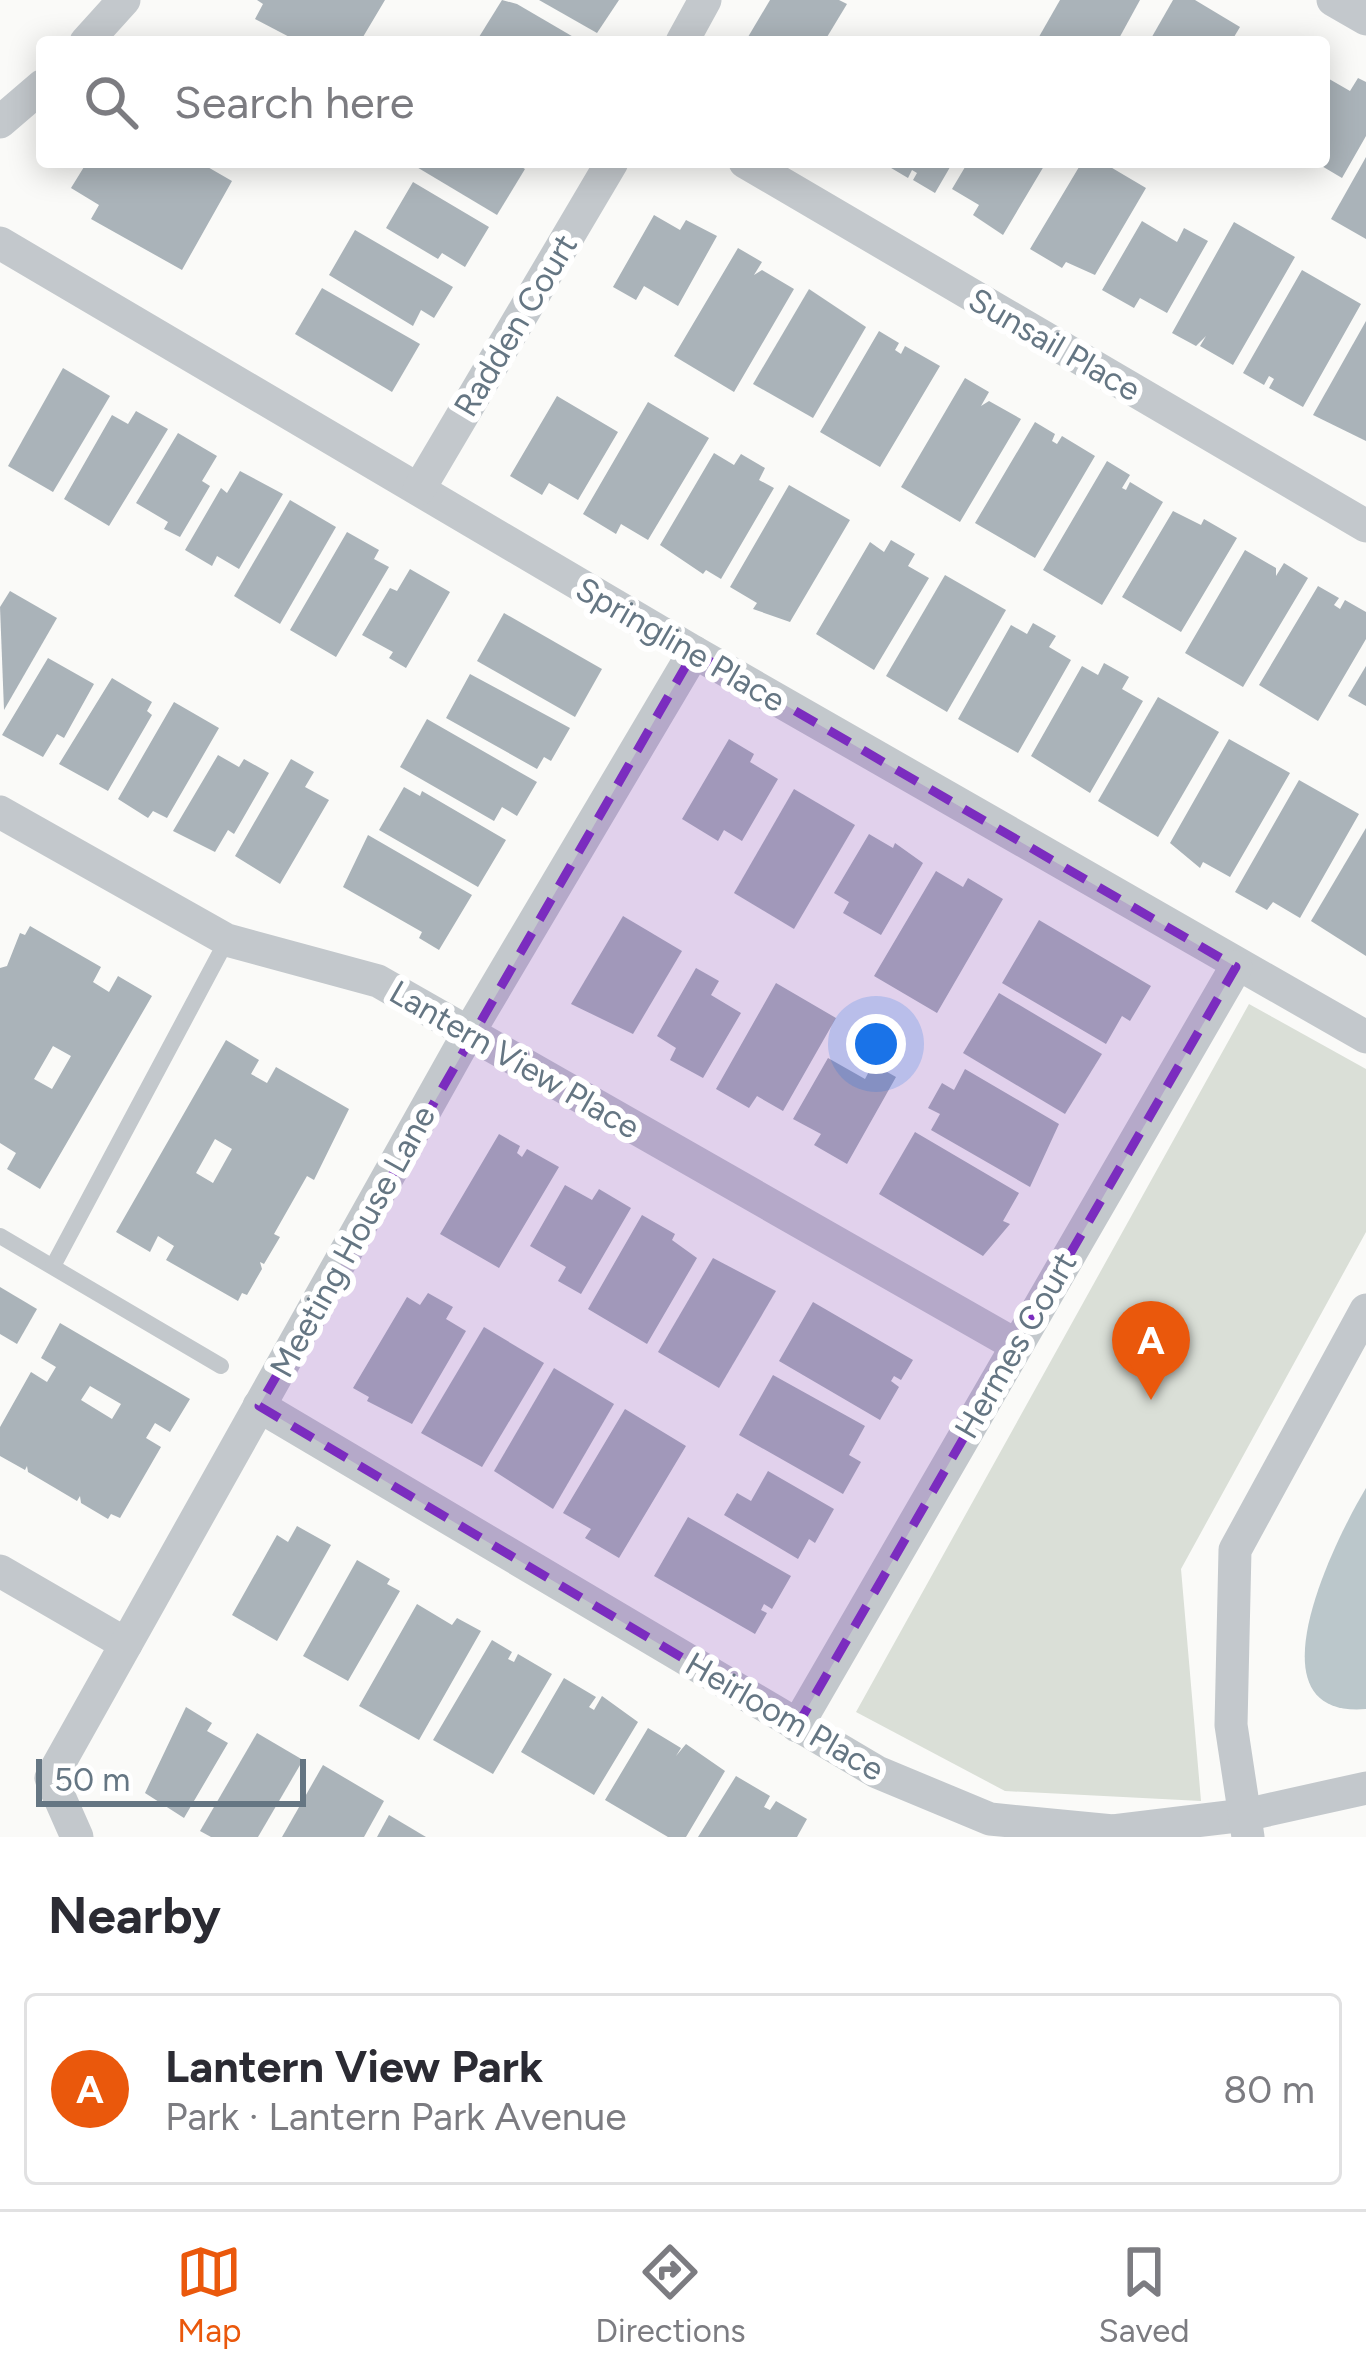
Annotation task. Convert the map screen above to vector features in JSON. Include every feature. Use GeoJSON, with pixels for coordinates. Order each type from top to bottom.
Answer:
{"type":"FeatureCollection","features":[{"type":"Feature","properties":{"kind":"street"},"geometry":{"type":"LineString","coordinates":[[91,36],[124,0]]}},
{"type":"Feature","properties":{"kind":"street"},"geometry":{"type":"LineString","coordinates":[[685,36],[706,0]]}},
{"type":"Feature","properties":{"kind":"street"},"geometry":{"type":"LineString","coordinates":[[1333,0],[1366,19]]}},
{"type":"Feature","properties":{"kind":"street"},"geometry":{"type":"LineString","coordinates":[[0,122],[36,91]]}},
{"type":"Feature","properties":{"kind":"street","name":"Radden Court"},"geometry":{"type":"LineString","coordinates":[[418,489],[608,168]]}},
{"type":"Feature","properties":{"kind":"street","name":"Sunsail Place"},"geometry":{"type":"LineString","coordinates":[[755,168],[1366,526]]}},
{"type":"Feature","properties":{"kind":"street","name":"Springline Place"},"geometry":{"type":"LineString","coordinates":[[0,243],[694,652],[1366,1037]]}},
{"type":"Feature","properties":{"kind":"street","name":"Meeting House Lane"},"geometry":{"type":"LineString","coordinates":[[77,1837],[51,1778],[469,1032],[694,652]]}},
{"type":"Feature","properties":{"kind":"street","name":"Lantern View Place"},"geometry":{"type":"LineString","coordinates":[[0,812],[227,940],[378,981],[1014,1344]]}},
{"type":"Feature","properties":{"kind":"street","name":"Hermes Court"},"geometry":{"type":"LineString","coordinates":[[796,1726],[1237,967]]}},
{"type":"Feature","properties":{"kind":"street"},"geometry":{"type":"LineString","coordinates":[[1246,1826],[1231,1725],[1235,1550],[1366,1310]]}},
{"type":"Feature","properties":{"kind":"street","name":"Heirloom Place"},"geometry":{"type":"LineString","coordinates":[[259,1406],[877,1772],[990,1819],[1113,1831],[1246,1826],[1366,1788]]}},
{"type":"Feature","properties":{"kind":"street"},"geometry":{"type":"LineString","coordinates":[[0,1570],[126,1644]]}},
{"type":"Feature","properties":{"kind":"lane"},"geometry":{"type":"LineString","coordinates":[[53,1266],[227,940]]}},
{"type":"Feature","properties":{"kind":"lane"},"geometry":{"type":"LineString","coordinates":[[0,1236],[221,1366]]}},
{"type":"Feature","properties":{"kind":"highlighted area"},"geometry":{"type":"Polygon","coordinates":[[[694,652],[1236,967],[797,1726],[259,1406],[694,652]]]}},
{"type":"Feature","properties":{"kind":"shaded area"},"geometry":{"type":"Polygon","coordinates":[[[1249,1004],[1366,1069],[1366,1232],[1181,1569],[1201,1801],[1005,1791],[856,1712],[1249,1004]]]}},
{"type":"Feature","properties":{"kind":"shaded area"},"geometry":{"type":"Polygon","coordinates":[[[1366,1488],[1366,1709],[1330,1704],[1310,1685],[1305,1656],[1309,1620],[1321,1582],[1366,1488]]]}},
{"type":"Feature","properties":{"kind":"building"},"geometry":{"type":"Polygon","coordinates":[[[257,0],[385,0],[364,36],[288,36],[255,19],[263,4],[257,0]]]}},
{"type":"Feature","properties":{"kind":"building"},"geometry":{"type":"Polygon","coordinates":[[[502,0],[572,36],[480,36],[502,0]]]}},
{"type":"Feature","properties":{"kind":"building"},"geometry":{"type":"Polygon","coordinates":[[[539,0],[619,0],[597,33],[539,0]]]}},
{"type":"Feature","properties":{"kind":"building"},"geometry":{"type":"Polygon","coordinates":[[[770,0],[847,4],[828,36],[749,36],[770,0]]]}},
{"type":"Feature","properties":{"kind":"building"},"geometry":{"type":"Polygon","coordinates":[[[1060,0],[1140,0],[1120,36],[1039,36],[1060,0]]]}},
{"type":"Feature","properties":{"kind":"building"},"geometry":{"type":"Polygon","coordinates":[[[1173,0],[1195,0],[1240,27],[1235,36],[1152,36],[1173,0]]]}},
{"type":"Feature","properties":{"kind":"building"},"geometry":{"type":"Polygon","coordinates":[[[1358,78],[1366,82],[1366,136],[1342,178],[1325,168],[1330,168],[1330,79],[1350,91],[1358,78]]]}},
{"type":"Feature","properties":{"kind":"building"},"geometry":{"type":"Polygon","coordinates":[[[1366,157],[1366,239],[1331,219],[1366,157]]]}},
{"type":"Feature","properties":{"kind":"building"},"geometry":{"type":"Polygon","coordinates":[[[83,168],[209,168],[232,181],[182,270],[91,219],[99,205],[71,188],[83,168]]]}},
{"type":"Feature","properties":{"kind":"building"},"geometry":{"type":"Polygon","coordinates":[[[418,168],[525,169],[497,215],[418,168]]]}},
{"type":"Feature","properties":{"kind":"building"},"geometry":{"type":"Polygon","coordinates":[[[891,168],[950,168],[935,193],[913,180],[917,173],[912,170],[908,178],[891,168]]]}},
{"type":"Feature","properties":{"kind":"building"},"geometry":{"type":"Polygon","coordinates":[[[964,168],[1043,168],[1003,235],[973,215],[979,205],[952,189],[964,168]]]}},
{"type":"Feature","properties":{"kind":"building"},"geometry":{"type":"Polygon","coordinates":[[[1078,168],[1112,168],[1146,188],[1095,275],[1066,262],[1062,268],[1030,249],[1078,168]]]}},
{"type":"Feature","properties":{"kind":"building"},"geometry":{"type":"Polygon","coordinates":[[[413,182],[489,227],[465,267],[442,253],[438,259],[386,228],[413,182]]]}},
{"type":"Feature","properties":{"kind":"building"},"geometry":{"type":"Polygon","coordinates":[[[654,215],[680,230],[686,220],[717,236],[678,306],[644,286],[636,300],[613,287],[654,215]]]}},
{"type":"Feature","properties":{"kind":"building"},"geometry":{"type":"Polygon","coordinates":[[[1142,221],[1177,242],[1184,228],[1208,241],[1167,313],[1140,298],[1134,308],[1102,290],[1142,221]]]}},
{"type":"Feature","properties":{"kind":"building"},"geometry":{"type":"Polygon","coordinates":[[[1234,222],[1295,257],[1233,365],[1200,346],[1206,336],[1196,346],[1172,333],[1234,222]]]}},
{"type":"Feature","properties":{"kind":"building"},"geometry":{"type":"Polygon","coordinates":[[[355,230],[453,287],[434,318],[421,310],[413,326],[329,275],[355,230]]]}},
{"type":"Feature","properties":{"kind":"building"},"geometry":{"type":"Polygon","coordinates":[[[738,248],[762,262],[754,275],[762,270],[794,289],[734,392],[674,356],[738,248]]]}},
{"type":"Feature","properties":{"kind":"building"},"geometry":{"type":"Polygon","coordinates":[[[1302,270],[1361,304],[1303,407],[1269,388],[1274,379],[1269,376],[1264,385],[1243,373],[1302,270]]]}},
{"type":"Feature","properties":{"kind":"building"},"geometry":{"type":"Polygon","coordinates":[[[322,288],[420,344],[392,392],[295,334],[322,288]]]}},
{"type":"Feature","properties":{"kind":"building"},"geometry":{"type":"Polygon","coordinates":[[[809,289],[866,327],[813,418],[753,384],[809,289]]]}},
{"type":"Feature","properties":{"kind":"building"},"geometry":{"type":"Polygon","coordinates":[[[1366,321],[1366,441],[1313,415],[1366,321]]]}},
{"type":"Feature","properties":{"kind":"building"},"geometry":{"type":"Polygon","coordinates":[[[879,331],[899,343],[895,350],[901,354],[905,346],[940,366],[880,467],[820,432],[879,331]]]}},
{"type":"Feature","properties":{"kind":"building"},"geometry":{"type":"Polygon","coordinates":[[[63,368],[110,396],[53,492],[8,466],[63,368]]]}},
{"type":"Feature","properties":{"kind":"building"},"geometry":{"type":"Polygon","coordinates":[[[965,378],[989,392],[981,406],[989,401],[1021,419],[960,522],[901,487],[965,378]]]}},
{"type":"Feature","properties":{"kind":"building"},"geometry":{"type":"Polygon","coordinates":[[[557,396],[618,432],[578,500],[549,483],[542,495],[510,476],[557,396]]]}},
{"type":"Feature","properties":{"kind":"building"},"geometry":{"type":"Polygon","coordinates":[[[648,402],[709,438],[648,540],[621,524],[616,534],[583,514],[648,402]]]}},
{"type":"Feature","properties":{"kind":"building"},"geometry":{"type":"Polygon","coordinates":[[[136,411],[168,429],[109,526],[64,499],[112,415],[128,424],[136,411]]]}},
{"type":"Feature","properties":{"kind":"building"},"geometry":{"type":"Polygon","coordinates":[[[1035,422],[1055,434],[1052,441],[1057,444],[1062,436],[1095,456],[1035,558],[975,523],[1035,422]]]}},
{"type":"Feature","properties":{"kind":"building"},"geometry":{"type":"Polygon","coordinates":[[[178,433],[217,456],[202,481],[210,486],[180,537],[164,529],[168,522],[136,503],[178,433]]]}},
{"type":"Feature","properties":{"kind":"building"},"geometry":{"type":"Polygon","coordinates":[[[714,453],[734,465],[741,454],[765,468],[759,480],[774,488],[721,579],[706,570],[703,574],[660,545],[714,453]]]}},
{"type":"Feature","properties":{"kind":"building"},"geometry":{"type":"Polygon","coordinates":[[[1107,461],[1130,475],[1122,488],[1126,490],[1130,482],[1163,502],[1102,605],[1043,570],[1107,461]]]}},
{"type":"Feature","properties":{"kind":"building"},"geometry":{"type":"Polygon","coordinates":[[[240,471],[283,494],[239,569],[217,556],[212,566],[185,550],[221,488],[227,493],[240,471]]]}},
{"type":"Feature","properties":{"kind":"building"},"geometry":{"type":"Polygon","coordinates":[[[789,485],[850,520],[790,622],[753,609],[757,603],[730,587],[789,485]]]}},
{"type":"Feature","properties":{"kind":"building"},"geometry":{"type":"Polygon","coordinates":[[[290,500],[336,527],[280,624],[234,596],[290,500]]]}},
{"type":"Feature","properties":{"kind":"building"},"geometry":{"type":"Polygon","coordinates":[[[1173,511],[1201,525],[1204,519],[1237,538],[1181,632],[1122,597],[1173,511]]]}},
{"type":"Feature","properties":{"kind":"building"},"geometry":{"type":"Polygon","coordinates":[[[347,532],[379,550],[374,559],[389,567],[336,657],[290,630],[347,532]]]}},
{"type":"Feature","properties":{"kind":"building"},"geometry":{"type":"Polygon","coordinates":[[[891,540],[915,554],[908,566],[929,578],[874,670],[816,634],[870,542],[884,552],[891,540]]]}},
{"type":"Feature","properties":{"kind":"building"},"geometry":{"type":"Polygon","coordinates":[[[1245,550],[1276,568],[1276,576],[1284,563],[1308,578],[1243,687],[1185,653],[1245,550]]]}},
{"type":"Feature","properties":{"kind":"building"},"geometry":{"type":"Polygon","coordinates":[[[410,569],[450,592],[406,668],[389,658],[393,652],[362,635],[390,588],[397,591],[410,569]]]}},
{"type":"Feature","properties":{"kind":"building"},"geometry":{"type":"Polygon","coordinates":[[[945,575],[1006,610],[947,712],[886,676],[945,575]]]}},
{"type":"Feature","properties":{"kind":"building"},"geometry":{"type":"Polygon","coordinates":[[[1318,586],[1339,598],[1334,605],[1340,609],[1345,600],[1366,612],[1366,639],[1318,721],[1259,685],[1318,586]]]}},
{"type":"Feature","properties":{"kind":"building"},"geometry":{"type":"Polygon","coordinates":[[[10,591],[57,618],[4,710],[0,607],[10,591]]]}},
{"type":"Feature","properties":{"kind":"building"},"geometry":{"type":"Polygon","coordinates":[[[504,613],[602,669],[575,717],[477,661],[504,613]]]}},
{"type":"Feature","properties":{"kind":"building"},"geometry":{"type":"Polygon","coordinates":[[[1033,623],[1056,636],[1049,647],[1071,660],[1018,753],[958,719],[1011,625],[1027,634],[1033,623]]]}},
{"type":"Feature","properties":{"kind":"building"},"geometry":{"type":"Polygon","coordinates":[[[48,658],[94,684],[64,738],[57,734],[43,757],[2,735],[48,658]]]}},
{"type":"Feature","properties":{"kind":"building"},"geometry":{"type":"Polygon","coordinates":[[[1104,663],[1129,677],[1122,689],[1143,701],[1090,793],[1031,756],[1082,666],[1098,675],[1104,663]]]}},
{"type":"Feature","properties":{"kind":"building"},"geometry":{"type":"Polygon","coordinates":[[[1366,666],[1366,706],[1348,696],[1366,666]]]}},
{"type":"Feature","properties":{"kind":"building"},"geometry":{"type":"Polygon","coordinates":[[[470,674],[570,728],[551,761],[544,757],[537,769],[446,718],[470,674]]]}},
{"type":"Feature","properties":{"kind":"building"},"geometry":{"type":"Polygon","coordinates":[[[112,678],[152,702],[147,711],[152,715],[108,791],[59,764],[112,678]]]}},
{"type":"Feature","properties":{"kind":"building"},"geometry":{"type":"Polygon","coordinates":[[[1158,697],[1219,732],[1158,837],[1098,801],[1158,697]]]}},
{"type":"Feature","properties":{"kind":"building"},"geometry":{"type":"Polygon","coordinates":[[[174,702],[219,728],[167,818],[153,811],[148,818],[118,799],[174,702]]]}},
{"type":"Feature","properties":{"kind":"building"},"geometry":{"type":"Polygon","coordinates":[[[427,719],[537,782],[517,816],[502,807],[494,821],[400,767],[427,719]]]}},
{"type":"Feature","properties":{"kind":"building"},"geometry":{"type":"Polygon","coordinates":[[[729,739],[754,754],[750,762],[778,779],[742,841],[724,830],[718,841],[682,819],[729,739]]]}},
{"type":"Feature","properties":{"kind":"building"},"geometry":{"type":"Polygon","coordinates":[[[1229,739],[1290,773],[1230,877],[1203,862],[1200,868],[1170,843],[1229,739]]]}},
{"type":"Feature","properties":{"kind":"building"},"geometry":{"type":"Polygon","coordinates":[[[218,755],[239,767],[244,759],[269,773],[234,834],[228,830],[215,852],[173,831],[218,755]]]}},
{"type":"Feature","properties":{"kind":"building"},"geometry":{"type":"Polygon","coordinates":[[[291,759],[314,772],[305,787],[329,800],[280,884],[235,856],[291,759]]]}},
{"type":"Feature","properties":{"kind":"building"},"geometry":{"type":"Polygon","coordinates":[[[1299,780],[1359,814],[1300,918],[1273,902],[1267,910],[1235,892],[1299,780]]]}},
{"type":"Feature","properties":{"kind":"building"},"geometry":{"type":"Polygon","coordinates":[[[404,787],[420,796],[422,791],[506,840],[478,887],[379,830],[404,787]]]}},
{"type":"Feature","properties":{"kind":"building"},"geometry":{"type":"Polygon","coordinates":[[[794,789],[855,825],[794,929],[734,893],[794,789]]]}},
{"type":"Feature","properties":{"kind":"building"},"geometry":{"type":"Polygon","coordinates":[[[1366,828],[1366,956],[1311,921],[1366,828]]]}},
{"type":"Feature","properties":{"kind":"building"},"geometry":{"type":"Polygon","coordinates":[[[869,834],[893,848],[895,843],[923,863],[881,935],[843,913],[849,902],[834,893],[869,834]]]}},
{"type":"Feature","properties":{"kind":"building"},"geometry":{"type":"Polygon","coordinates":[[[368,835],[472,895],[439,950],[419,938],[422,932],[343,887],[368,835]]]}},
{"type":"Feature","properties":{"kind":"building"},"geometry":{"type":"Polygon","coordinates":[[[936,871],[963,887],[968,878],[1003,899],[937,1013],[874,976],[936,871]]]}},
{"type":"Feature","properties":{"kind":"building"},"geometry":{"type":"Polygon","coordinates":[[[623,916],[682,951],[633,1034],[571,1004],[623,916]]]}},
{"type":"Feature","properties":{"kind":"building"},"geometry":{"type":"Polygon","coordinates":[[[1039,920],[1151,986],[1130,1021],[1122,1016],[1106,1044],[1002,983],[1039,920]]]}},
{"type":"Feature","properties":{"kind":"building"},"geometry":{"type":"Polygon","coordinates":[[[30,926],[101,967],[93,982],[109,992],[118,976],[152,996],[40,1189],[7,1169],[16,1153],[0,1143],[0,968],[7,966],[20,933],[25,935],[30,926]],[[53,1046],[34,1079],[52,1089],[71,1056],[53,1046]]]}},
{"type":"Feature","properties":{"kind":"building"},"geometry":{"type":"Polygon","coordinates":[[[696,968],[719,981],[711,995],[741,1013],[703,1078],[670,1060],[676,1048],[657,1036],[696,968]]]}},
{"type":"Feature","properties":{"kind":"building"},"geometry":{"type":"Polygon","coordinates":[[[776,983],[836,1018],[783,1111],[757,1096],[749,1108],[716,1089],[776,983]]]}},
{"type":"Feature","properties":{"kind":"building"},"geometry":{"type":"Polygon","coordinates":[[[999,993],[1102,1054],[1065,1114],[963,1053],[999,993]]]}},
{"type":"Feature","properties":{"kind":"building"},"geometry":{"type":"Polygon","coordinates":[[[226,1040],[259,1060],[251,1074],[267,1083],[276,1067],[349,1109],[314,1180],[307,1176],[274,1234],[280,1237],[264,1264],[260,1262],[262,1269],[247,1295],[242,1293],[238,1301],[166,1260],[174,1246],[158,1236],[150,1252],[116,1232],[226,1040]],[[215,1139],[196,1173],[213,1183],[232,1149],[215,1139]]]}},
{"type":"Feature","properties":{"kind":"building"},"geometry":{"type":"Polygon","coordinates":[[[828,1058],[865,1079],[873,1064],[896,1077],[847,1164],[814,1145],[821,1134],[793,1119],[828,1058]]]}},
{"type":"Feature","properties":{"kind":"building"},"geometry":{"type":"Polygon","coordinates":[[[965,1069],[1059,1124],[1030,1187],[931,1130],[940,1114],[928,1108],[942,1083],[954,1090],[965,1069]]]}},
{"type":"Feature","properties":{"kind":"building"},"geometry":{"type":"Polygon","coordinates":[[[915,1132],[1019,1193],[1003,1221],[1010,1224],[983,1256],[879,1194],[915,1132]]]}},
{"type":"Feature","properties":{"kind":"building"},"geometry":{"type":"Polygon","coordinates":[[[499,1134],[520,1146],[517,1153],[522,1157],[527,1149],[559,1167],[499,1268],[440,1234],[499,1134]]]}},
{"type":"Feature","properties":{"kind":"building"},"geometry":{"type":"Polygon","coordinates":[[[565,1185],[592,1200],[599,1189],[631,1208],[581,1294],[558,1281],[566,1267],[530,1246],[565,1185]]]}},
{"type":"Feature","properties":{"kind":"building"},"geometry":{"type":"Polygon","coordinates":[[[642,1215],[675,1234],[672,1240],[697,1258],[647,1344],[588,1309],[642,1215]]]}},
{"type":"Feature","properties":{"kind":"building"},"geometry":{"type":"Polygon","coordinates":[[[713,1258],[776,1291],[719,1388],[658,1352],[713,1258]]]}},
{"type":"Feature","properties":{"kind":"building"},"geometry":{"type":"Polygon","coordinates":[[[0,1287],[37,1309],[17,1344],[0,1334],[0,1287]]]}},
{"type":"Feature","properties":{"kind":"building"},"geometry":{"type":"Polygon","coordinates":[[[428,1293],[453,1307],[446,1319],[466,1331],[412,1424],[367,1401],[369,1397],[353,1388],[407,1297],[420,1305],[428,1293]]]}},
{"type":"Feature","properties":{"kind":"building"},"geometry":{"type":"Polygon","coordinates":[[[813,1302],[913,1360],[901,1380],[894,1376],[891,1381],[899,1387],[880,1420],[779,1361],[813,1302]]]}},
{"type":"Feature","properties":{"kind":"building"},"geometry":{"type":"Polygon","coordinates":[[[60,1323],[190,1399],[170,1432],[155,1423],[146,1438],[161,1447],[120,1518],[111,1514],[108,1519],[81,1503],[80,1496],[77,1501],[28,1472],[27,1466],[25,1470],[0,1456],[0,1427],[31,1372],[47,1382],[56,1367],[41,1358],[60,1323]],[[90,1386],[81,1400],[112,1419],[121,1404],[90,1386]]]}},
{"type":"Feature","properties":{"kind":"building"},"geometry":{"type":"Polygon","coordinates":[[[484,1327],[544,1363],[482,1467],[421,1433],[484,1327]]]}},
{"type":"Feature","properties":{"kind":"building"},"geometry":{"type":"Polygon","coordinates":[[[554,1368],[614,1404],[553,1509],[494,1471],[554,1368]]]}},
{"type":"Feature","properties":{"kind":"building"},"geometry":{"type":"Polygon","coordinates":[[[773,1375],[865,1426],[849,1455],[861,1462],[843,1494],[739,1435],[773,1375]]]}},
{"type":"Feature","properties":{"kind":"building"},"geometry":{"type":"Polygon","coordinates":[[[625,1409],[686,1446],[619,1558],[585,1538],[591,1529],[563,1513],[625,1409]]]}},
{"type":"Feature","properties":{"kind":"building"},"geometry":{"type":"Polygon","coordinates":[[[768,1471],[834,1509],[815,1543],[809,1539],[798,1559],[724,1515],[737,1493],[751,1501],[768,1471]]]}},
{"type":"Feature","properties":{"kind":"building"},"geometry":{"type":"Polygon","coordinates":[[[688,1517],[791,1576],[772,1609],[764,1604],[761,1610],[767,1613],[755,1634],[654,1576],[688,1517]]]}},
{"type":"Feature","properties":{"kind":"building"},"geometry":{"type":"Polygon","coordinates":[[[297,1526],[331,1545],[277,1641],[232,1615],[277,1535],[288,1542],[297,1526]]]}},
{"type":"Feature","properties":{"kind":"building"},"geometry":{"type":"Polygon","coordinates":[[[357,1560],[390,1579],[387,1584],[400,1591],[348,1681],[303,1656],[357,1560]]]}},
{"type":"Feature","properties":{"kind":"building"},"geometry":{"type":"Polygon","coordinates":[[[417,1604],[452,1625],[457,1618],[481,1631],[419,1740],[359,1706],[417,1604]]]}},
{"type":"Feature","properties":{"kind":"building"},"geometry":{"type":"Polygon","coordinates":[[[492,1640],[512,1652],[508,1659],[514,1662],[518,1654],[552,1674],[493,1774],[433,1740],[492,1640]]]}},
{"type":"Feature","properties":{"kind":"building"},"geometry":{"type":"Polygon","coordinates":[[[564,1678],[596,1697],[589,1707],[594,1710],[602,1696],[638,1722],[594,1795],[521,1752],[564,1678]]]}},
{"type":"Feature","properties":{"kind":"building"},"geometry":{"type":"Polygon","coordinates":[[[186,1707],[212,1723],[207,1731],[228,1743],[184,1818],[145,1793],[186,1707]]]}},
{"type":"Feature","properties":{"kind":"building"},"geometry":{"type":"Polygon","coordinates":[[[648,1728],[681,1748],[676,1756],[686,1744],[725,1771],[686,1837],[668,1837],[605,1800],[648,1728]]]}},
{"type":"Feature","properties":{"kind":"building"},"geometry":{"type":"Polygon","coordinates":[[[257,1733],[303,1760],[258,1837],[211,1837],[200,1831],[257,1733]]]}},
{"type":"Feature","properties":{"kind":"building"},"geometry":{"type":"Polygon","coordinates":[[[323,1765],[384,1801],[364,1837],[282,1837],[323,1765]]]}},
{"type":"Feature","properties":{"kind":"building"},"geometry":{"type":"Polygon","coordinates":[[[736,1776],[770,1796],[764,1807],[770,1810],[776,1801],[807,1819],[797,1837],[698,1837],[736,1776]]]}},
{"type":"Feature","properties":{"kind":"building"},"geometry":{"type":"Polygon","coordinates":[[[389,1815],[426,1837],[377,1837],[389,1815]]]}},
{"type":"Feature","properties":{"kind":"place","name":"Lantern View Park"},"geometry":{"type":"Point","coordinates":[1151,1400]}}]}
